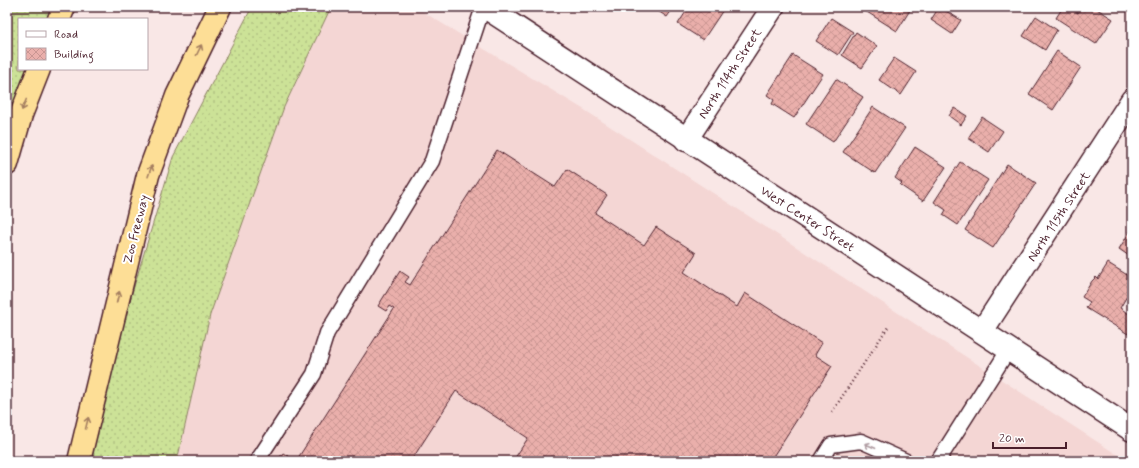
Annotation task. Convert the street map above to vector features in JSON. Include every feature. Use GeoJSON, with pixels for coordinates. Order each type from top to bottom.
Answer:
{"type":"FeatureCollection","features":[{"type":"Feature","properties":{"kind":"highway"},"geometry":{"type":"LineString","coordinates":[[59,18],[64,7]]}},
{"type":"Feature","properties":{"kind":"highway","name":"Zoo Freeway"},"geometry":{"type":"LineString","coordinates":[[79,461],[148,175],[177,96],[220,7]]}},
{"type":"Feature","properties":{"kind":"highway"},"geometry":{"type":"LineString","coordinates":[[7,164],[21,115],[39,70]]}},
{"type":"Feature","properties":{"kind":"street","name":"West Center Street"},"geometry":{"type":"LineString","coordinates":[[484,7],[1132,430]]}},
{"type":"Feature","properties":{"kind":"street","name":"North 114th Street"},"geometry":{"type":"LineString","coordinates":[[686,140],[773,7]]}},
{"type":"Feature","properties":{"kind":"street","name":"North 115th Street"},"geometry":{"type":"LineString","coordinates":[[982,331],[1132,100]]}},
{"type":"Feature","properties":{"kind":"lane"},"geometry":{"type":"LineString","coordinates":[[257,461],[314,374],[327,333],[432,161],[484,7]]}},
{"type":"Feature","properties":{"kind":"lane"},"geometry":{"type":"LineString","coordinates":[[938,461],[1009,349]]}},
{"type":"Feature","properties":{"kind":"lane"},"geometry":{"type":"LineString","coordinates":[[821,461],[831,445],[861,441],[906,461]]}},
{"type":"Feature","properties":{"kind":"path"},"geometry":{"type":"LineString","coordinates":[[832,412],[888,327]]}},
{"type":"Feature","properties":{"kind":"shaded area"},"geometry":{"type":"Polygon","coordinates":[[[331,7],[415,7],[583,109],[1127,461],[177,461],[210,315],[284,107],[331,7]]]}},
{"type":"Feature","properties":{"kind":"green space"},"geometry":{"type":"Polygon","coordinates":[[[7,7],[71,7],[66,18],[18,18],[18,70],[46,70],[7,165],[7,7]]]}},
{"type":"Feature","properties":{"kind":"green space"},"geometry":{"type":"Polygon","coordinates":[[[252,7],[331,7],[284,107],[210,315],[177,461],[92,461],[93,448],[126,313],[173,157],[252,7]]]}},
{"type":"Feature","properties":{"kind":"building"},"geometry":{"type":"Polygon","coordinates":[[[652,7],[674,7],[667,17],[652,7]]]}},
{"type":"Feature","properties":{"kind":"building"},"geometry":{"type":"Polygon","coordinates":[[[689,7],[725,7],[703,40],[678,24],[689,7]]]}},
{"type":"Feature","properties":{"kind":"building"},"geometry":{"type":"Polygon","coordinates":[[[859,7],[912,7],[897,31],[859,7]]]}},
{"type":"Feature","properties":{"kind":"building"},"geometry":{"type":"Polygon","coordinates":[[[939,7],[961,20],[952,34],[931,20],[939,7]]]}},
{"type":"Feature","properties":{"kind":"building"},"geometry":{"type":"Polygon","coordinates":[[[1063,7],[1069,7],[1078,13],[1082,7],[1094,7],[1113,19],[1096,44],[1056,18],[1063,7]]]}},
{"type":"Feature","properties":{"kind":"building"},"geometry":{"type":"Polygon","coordinates":[[[1036,16],[1057,30],[1045,50],[1023,36],[1036,16]]]}},
{"type":"Feature","properties":{"kind":"building"},"geometry":{"type":"Polygon","coordinates":[[[831,18],[853,32],[838,55],[816,41],[831,18]]]}},
{"type":"Feature","properties":{"kind":"building"},"geometry":{"type":"Polygon","coordinates":[[[856,32],[877,46],[862,68],[842,55],[856,32]]]}},
{"type":"Feature","properties":{"kind":"building"},"geometry":{"type":"Polygon","coordinates":[[[1057,51],[1081,67],[1053,110],[1029,94],[1057,51]]]}},
{"type":"Feature","properties":{"kind":"building"},"geometry":{"type":"Polygon","coordinates":[[[793,55],[823,74],[794,118],[772,104],[774,100],[767,95],[793,55]]]}},
{"type":"Feature","properties":{"kind":"building"},"geometry":{"type":"Polygon","coordinates":[[[894,58],[916,72],[901,95],[879,80],[894,58]]]}},
{"type":"Feature","properties":{"kind":"building"},"geometry":{"type":"Polygon","coordinates":[[[836,79],[863,97],[833,142],[806,124],[836,79]]]}},
{"type":"Feature","properties":{"kind":"building"},"geometry":{"type":"Polygon","coordinates":[[[873,107],[905,128],[875,173],[843,152],[873,107]]]}},
{"type":"Feature","properties":{"kind":"building"},"geometry":{"type":"Polygon","coordinates":[[[954,108],[967,116],[961,125],[949,116],[954,108]]]}},
{"type":"Feature","properties":{"kind":"building"},"geometry":{"type":"Polygon","coordinates":[[[982,117],[1003,131],[989,152],[968,138],[982,117]]]}},
{"type":"Feature","properties":{"kind":"building"},"geometry":{"type":"Polygon","coordinates":[[[915,147],[946,167],[923,201],[900,185],[902,183],[895,178],[915,147]]]}},
{"type":"Feature","properties":{"kind":"building"},"geometry":{"type":"Polygon","coordinates":[[[497,150],[555,187],[567,169],[607,195],[595,213],[644,245],[656,227],[696,253],[684,272],[737,307],[745,293],[822,343],[815,355],[832,366],[770,461],[513,461],[528,438],[456,391],[411,461],[296,461],[394,309],[389,306],[386,311],[378,306],[400,271],[409,277],[405,282],[410,285],[497,150]]]}},
{"type":"Feature","properties":{"kind":"building"},"geometry":{"type":"Polygon","coordinates":[[[960,162],[988,180],[958,225],[943,215],[946,210],[934,202],[960,162]]]}},
{"type":"Feature","properties":{"kind":"building"},"geometry":{"type":"Polygon","coordinates":[[[1007,164],[1036,183],[993,248],[965,230],[1007,164]]]}},
{"type":"Feature","properties":{"kind":"building"},"geometry":{"type":"Polygon","coordinates":[[[1132,228],[1132,258],[1119,249],[1132,228]]]}},
{"type":"Feature","properties":{"kind":"building"},"geometry":{"type":"Polygon","coordinates":[[[1108,263],[1132,278],[1132,300],[1127,296],[1120,308],[1132,316],[1132,327],[1128,334],[1086,308],[1090,302],[1082,297],[1092,281],[1096,277],[1098,279],[1108,263]]]}},
{"type":"Feature","properties":{"kind":"building"},"geometry":{"type":"Polygon","coordinates":[[[283,453],[291,458],[289,461],[277,461],[283,453]]]}}]}
